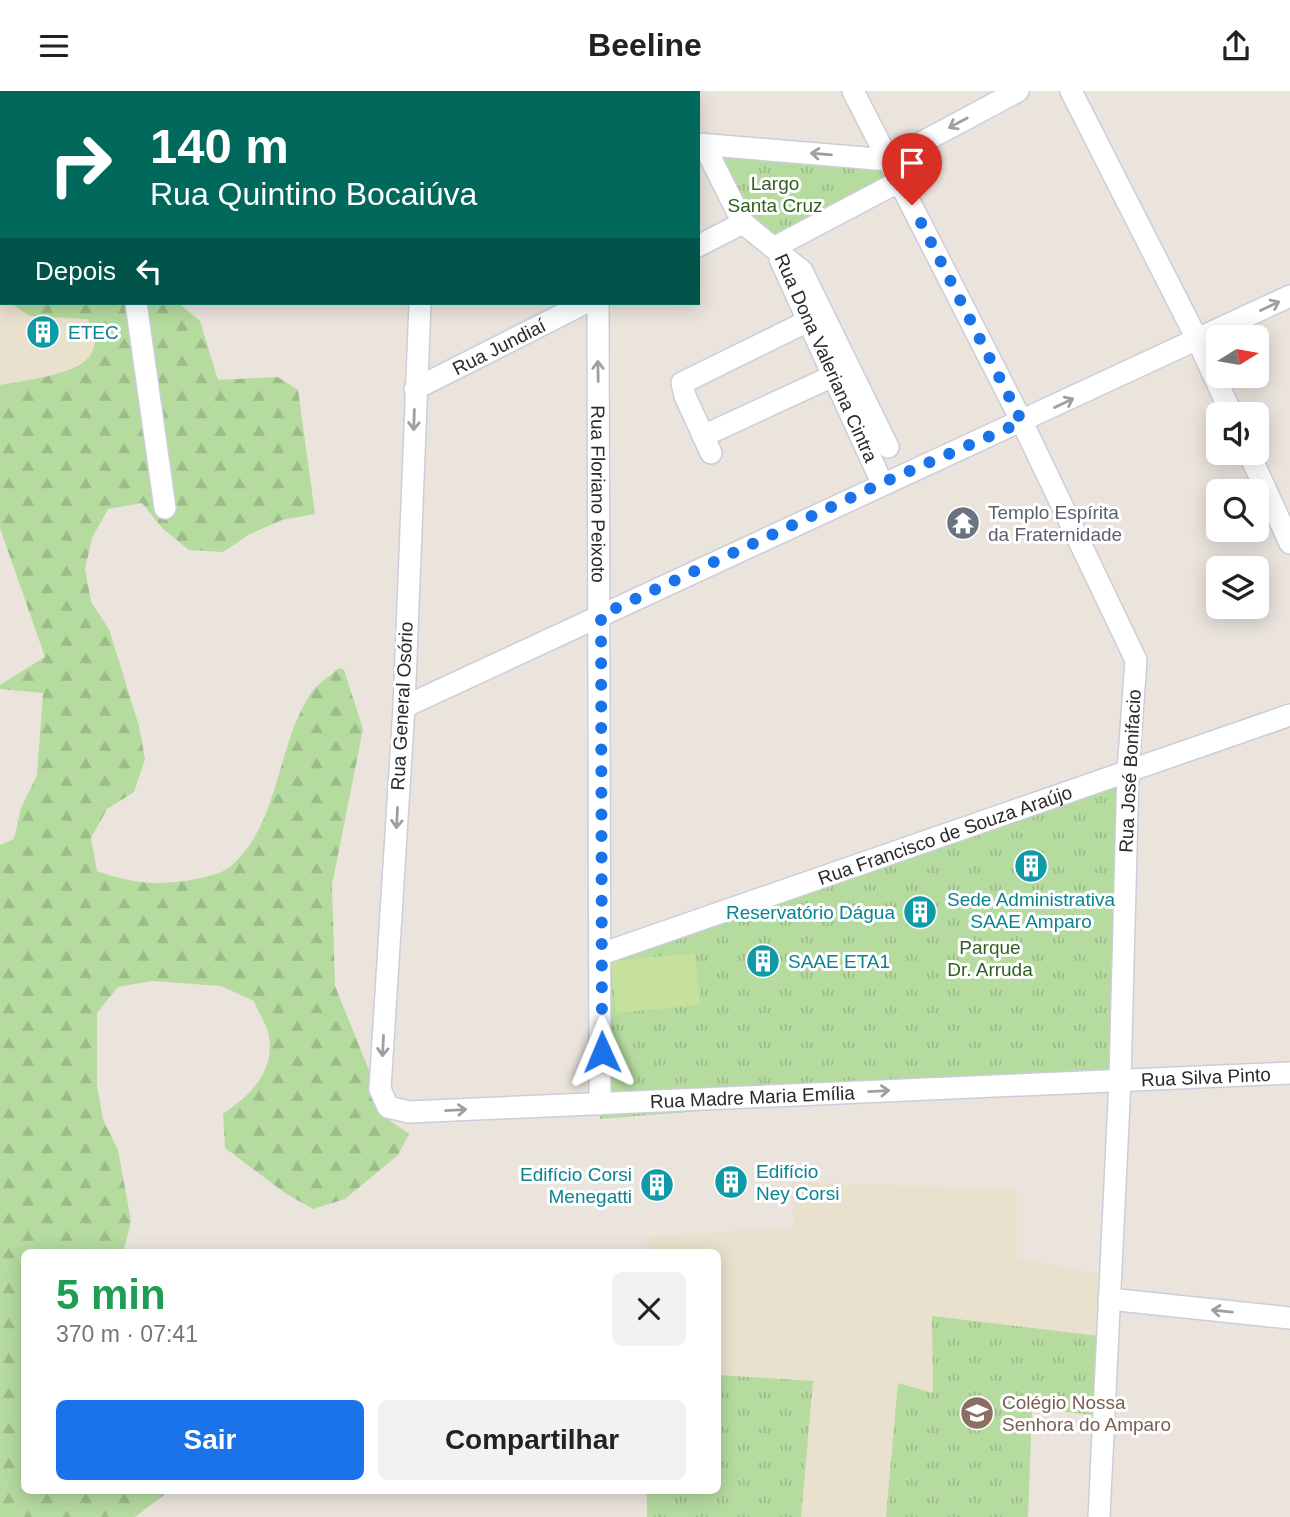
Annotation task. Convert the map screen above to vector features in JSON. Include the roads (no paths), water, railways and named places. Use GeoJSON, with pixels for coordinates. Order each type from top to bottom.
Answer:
{"type":"FeatureCollection","features":[{"type":"Feature","properties":{"kind":"street","name":"Rua José Bonifacio"},"geometry":{"type":"LineString","coordinates":[[853,91],[1022,422],[1136,660],[1128,771],[1120,1080],[1099,1517]]}},
{"type":"Feature","properties":{"kind":"street"},"geometry":{"type":"LineString","coordinates":[[701,145],[889,160],[1018,91]]}},
{"type":"Feature","properties":{"kind":"street"},"geometry":{"type":"LineString","coordinates":[[1071,91],[1198,341],[1226,402]]}},
{"type":"Feature","properties":{"kind":"street"},"geometry":{"type":"LineString","coordinates":[[701,145],[743,223],[775,247],[900,181]]}},
{"type":"Feature","properties":{"kind":"street"},"geometry":{"type":"LineString","coordinates":[[700,245],[743,223]]}},
{"type":"Feature","properties":{"kind":"street","name":"Rua Dona Valeriana Cintra"},"geometry":{"type":"LineString","coordinates":[[775,247],[882,483]]}},
{"type":"Feature","properties":{"kind":"street","name":"Rua Dona Valeriana Cintra"},"geometry":{"type":"LineString","coordinates":[[775,247],[802,271],[888,447]]}},
{"type":"Feature","properties":{"kind":"street"},"geometry":{"type":"LineString","coordinates":[[404,708],[882,483],[1022,422],[1290,296]]}},
{"type":"Feature","properties":{"kind":"street"},"geometry":{"type":"LineString","coordinates":[[136,305],[165,508]]}},
{"type":"Feature","properties":{"kind":"street","name":"Rua General Osório"},"geometry":{"type":"LineString","coordinates":[[388,1107],[380,1089],[404,708],[420,305]]}},
{"type":"Feature","properties":{"kind":"street","name":"Rua Jundiaí"},"geometry":{"type":"LineString","coordinates":[[415,389],[581,305]]}},
{"type":"Feature","properties":{"kind":"street","name":"Rua Floriano Peixoto"},"geometry":{"type":"LineString","coordinates":[[598,305],[601,615],[600,1104]]}},
{"type":"Feature","properties":{"kind":"street"},"geometry":{"type":"LineString","coordinates":[[808,321],[682,383],[707,445],[834,376]]}},
{"type":"Feature","properties":{"kind":"street"},"geometry":{"type":"LineString","coordinates":[[1254,465],[1290,543]]}},
{"type":"Feature","properties":{"kind":"street","name":"Rua Francisco de Souza Araújo"},"geometry":{"type":"LineString","coordinates":[[601,954],[1290,715]]}},
{"type":"Feature","properties":{"kind":"street","name":"Rua Silva Pinto"},"geometry":{"type":"LineString","coordinates":[[1120,1080],[1290,1073]]}},
{"type":"Feature","properties":{"kind":"street","name":"Rua Madre Maria Emília"},"geometry":{"type":"LineString","coordinates":[[388,1107],[409,1112],[1120,1080]]}},
{"type":"Feature","properties":{"kind":"street"},"geometry":{"type":"LineString","coordinates":[[1109,1299],[1290,1318]]}},
{"type":"Feature","properties":{"kind":"place","name":"ETEC"},"geometry":{"type":"Point","coordinates":[43,332]}},
{"type":"Feature","properties":{"kind":"place","name":"Templo Espírita da Fraternidade"},"geometry":{"type":"Point","coordinates":[963,523]}},
{"type":"Feature","properties":{"kind":"place","name":"Sede Administrativa SAAE Amparo"},"geometry":{"type":"Point","coordinates":[1031,866]}},
{"type":"Feature","properties":{"kind":"place","name":"Reservatório Dágua"},"geometry":{"type":"Point","coordinates":[920,912]}},
{"type":"Feature","properties":{"kind":"place","name":"SAAE ETA1"},"geometry":{"type":"Point","coordinates":[763,961]}},
{"type":"Feature","properties":{"kind":"place","name":"Edifício Ney Corsi"},"geometry":{"type":"Point","coordinates":[731,1182]}},
{"type":"Feature","properties":{"kind":"place","name":"Edifício Corsi Menegatti"},"geometry":{"type":"Point","coordinates":[657,1185]}},
{"type":"Feature","properties":{"kind":"place","name":"Colégio Nossa Senhora do Amparo"},"geometry":{"type":"Point","coordinates":[977,1413]}},
{"type":"Feature","properties":{"kind":"park label","name":"Largo Santa Cruz"},"geometry":{"type":"Point","coordinates":[775,194]}},
{"type":"Feature","properties":{"kind":"park label","name":"Parque Dr. Arruda"},"geometry":{"type":"Point","coordinates":[990,958]}}]}
